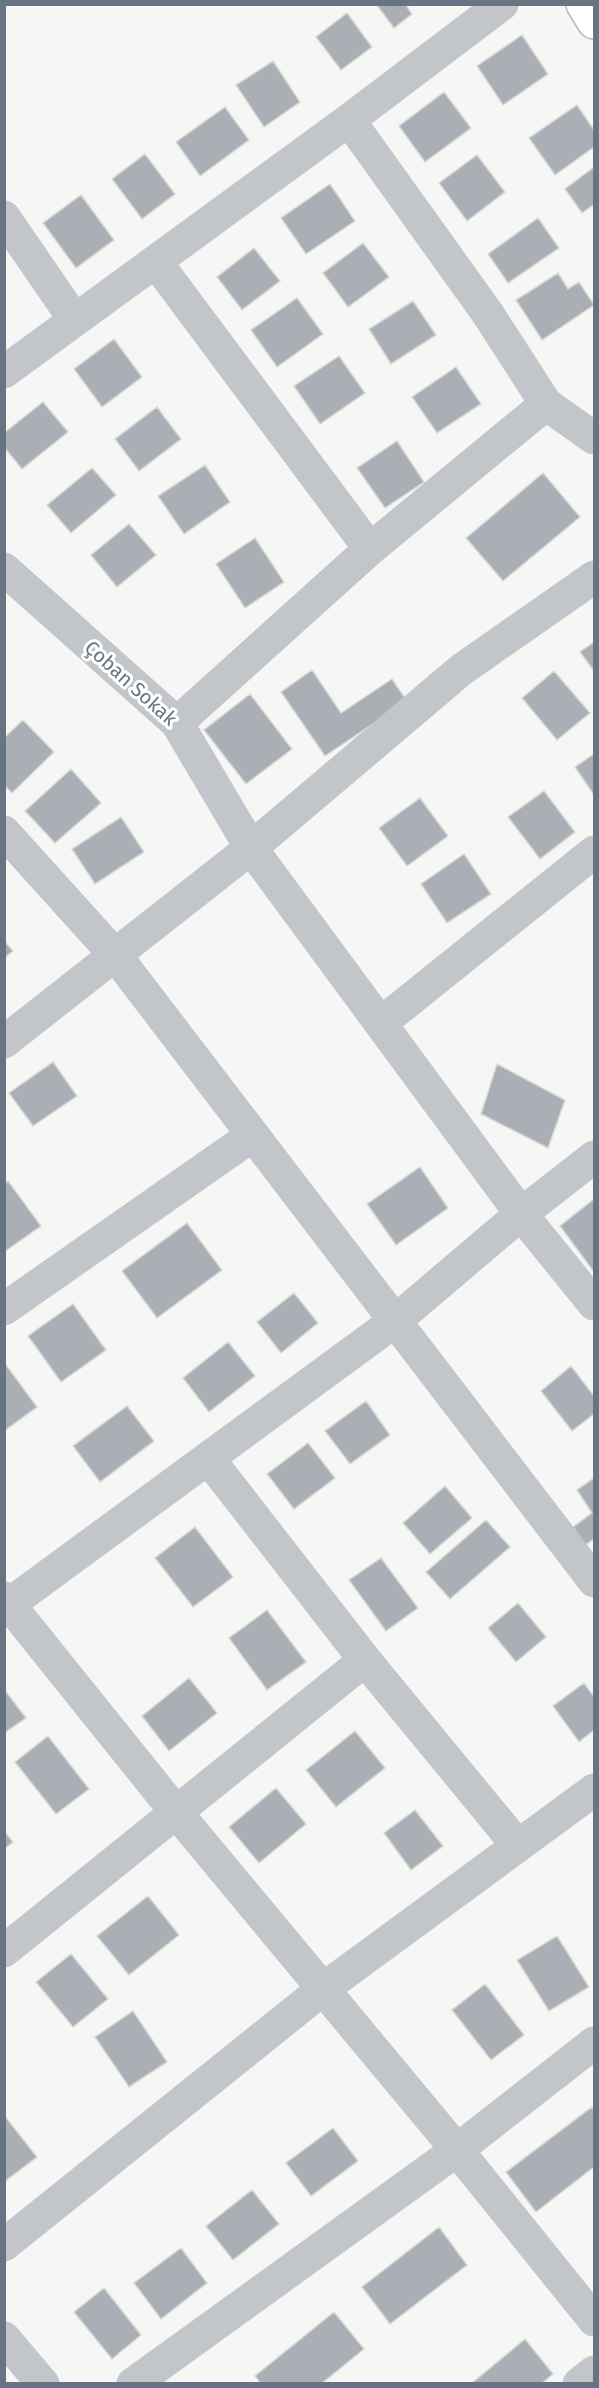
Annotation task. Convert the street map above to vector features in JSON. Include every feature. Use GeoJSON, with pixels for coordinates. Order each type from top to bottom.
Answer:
{"type":"FeatureCollection","features":[{"type":"Feature","properties":{"kind":"main road"},"geometry":{"type":"LineString","coordinates":[[582,4],[594,22]]}},
{"type":"Feature","properties":{"kind":"street"},"geometry":{"type":"LineString","coordinates":[[4,372],[350,120],[502,4]]}},
{"type":"Feature","properties":{"kind":"street"},"geometry":{"type":"LineString","coordinates":[[350,120],[488,314],[546,404],[594,438]]}},
{"type":"Feature","properties":{"kind":"street"},"geometry":{"type":"LineString","coordinates":[[4,217],[74,319]]}},
{"type":"Feature","properties":{"kind":"street"},"geometry":{"type":"LineString","coordinates":[[156,262],[370,549]]}},
{"type":"Feature","properties":{"kind":"street"},"geometry":{"type":"LineString","coordinates":[[177,723],[370,549],[546,404]]}},
{"type":"Feature","properties":{"kind":"street"},"geometry":{"type":"LineString","coordinates":[[4,1042],[116,956],[250,848],[461,670],[594,577]]}},
{"type":"Feature","properties":{"kind":"street","name":"Çoban Sokak"},"geometry":{"type":"LineString","coordinates":[[10,586],[177,723],[250,848],[521,1214],[594,1304]]}},
{"type":"Feature","properties":{"kind":"street"},"geometry":{"type":"LineString","coordinates":[[4,832],[116,956],[594,1581]]}},
{"type":"Feature","properties":{"kind":"street"},"geometry":{"type":"LineString","coordinates":[[381,1023],[594,852]]}},
{"type":"Feature","properties":{"kind":"street"},"geometry":{"type":"LineString","coordinates":[[4,1309],[253,1135]]}},
{"type":"Feature","properties":{"kind":"street"},"geometry":{"type":"LineString","coordinates":[[594,1157],[521,1214],[395,1321],[6,1603],[594,2320]]}},
{"type":"Feature","properties":{"kind":"street"},"geometry":{"type":"LineString","coordinates":[[208,1458],[365,1660],[518,1846]]}},
{"type":"Feature","properties":{"kind":"street"},"geometry":{"type":"LineString","coordinates":[[4,1951],[365,1660]]}},
{"type":"Feature","properties":{"kind":"street"},"geometry":{"type":"LineString","coordinates":[[4,2246],[324,1989],[594,1790]]}},
{"type":"Feature","properties":{"kind":"street"},"geometry":{"type":"LineString","coordinates":[[133,2384],[456,2150],[589,2059]]}},
{"type":"Feature","properties":{"kind":"street"},"geometry":{"type":"LineString","coordinates":[[4,2338],[43,2384]]}},
{"type":"Feature","properties":{"kind":"street"},"geometry":{"type":"LineString","coordinates":[[579,2384],[594,2372]]}},
{"type":"Feature","properties":{"kind":"building"},"geometry":{"type":"Polygon","coordinates":[[[376,4],[405,4],[412,14],[394,28],[376,4]]]}},
{"type":"Feature","properties":{"kind":"building"},"geometry":{"type":"Polygon","coordinates":[[[347,13],[372,47],[341,70],[316,37],[347,13]]]}},
{"type":"Feature","properties":{"kind":"building"},"geometry":{"type":"Polygon","coordinates":[[[522,35],[548,74],[503,105],[477,66],[522,35]]]}},
{"type":"Feature","properties":{"kind":"building"},"geometry":{"type":"Polygon","coordinates":[[[273,61],[300,102],[264,127],[236,85],[273,61]]]}},
{"type":"Feature","properties":{"kind":"building"},"geometry":{"type":"Polygon","coordinates":[[[444,92],[471,128],[425,162],[399,126],[444,92]]]}},
{"type":"Feature","properties":{"kind":"building"},"geometry":{"type":"Polygon","coordinates":[[[577,105],[594,130],[594,147],[555,175],[529,138],[577,105]]]}},
{"type":"Feature","properties":{"kind":"building"},"geometry":{"type":"Polygon","coordinates":[[[225,107],[249,140],[200,176],[176,142],[225,107]]]}},
{"type":"Feature","properties":{"kind":"building"},"geometry":{"type":"Polygon","coordinates":[[[145,154],[175,194],[142,219],[112,179],[145,154]]]}},
{"type":"Feature","properties":{"kind":"building"},"geometry":{"type":"Polygon","coordinates":[[[477,155],[505,192],[467,221],[439,183],[477,155]]]}},
{"type":"Feature","properties":{"kind":"building"},"geometry":{"type":"Polygon","coordinates":[[[594,167],[594,208],[593,205],[582,213],[565,189],[594,167]]]}},
{"type":"Feature","properties":{"kind":"building"},"geometry":{"type":"Polygon","coordinates":[[[330,184],[355,221],[306,254],[281,218],[330,184]]]}},
{"type":"Feature","properties":{"kind":"building"},"geometry":{"type":"Polygon","coordinates":[[[81,195],[114,240],[76,268],[43,223],[81,195]]]}},
{"type":"Feature","properties":{"kind":"building"},"geometry":{"type":"Polygon","coordinates":[[[538,218],[559,248],[508,283],[488,254],[538,218]]]}},
{"type":"Feature","properties":{"kind":"building"},"geometry":{"type":"Polygon","coordinates":[[[363,243],[389,277],[348,307],[323,273],[363,243]]]}},
{"type":"Feature","properties":{"kind":"building"},"geometry":{"type":"Polygon","coordinates":[[[254,248],[280,281],[242,310],[217,277],[254,248]]]}},
{"type":"Feature","properties":{"kind":"building"},"geometry":{"type":"Polygon","coordinates":[[[558,273],[568,289],[579,282],[594,305],[542,340],[516,300],[558,273]]]}},
{"type":"Feature","properties":{"kind":"building"},"geometry":{"type":"Polygon","coordinates":[[[297,298],[323,334],[277,367],[251,330],[297,298]]]}},
{"type":"Feature","properties":{"kind":"building"},"geometry":{"type":"Polygon","coordinates":[[[413,301],[436,335],[391,364],[369,329],[413,301]]]}},
{"type":"Feature","properties":{"kind":"building"},"geometry":{"type":"Polygon","coordinates":[[[114,339],[142,377],[102,407],[74,369],[114,339]]]}},
{"type":"Feature","properties":{"kind":"building"},"geometry":{"type":"Polygon","coordinates":[[[339,356],[365,393],[320,424],[294,386],[339,356]]]}},
{"type":"Feature","properties":{"kind":"building"},"geometry":{"type":"Polygon","coordinates":[[[456,367],[481,404],[437,433],[412,397],[456,367]]]}},
{"type":"Feature","properties":{"kind":"building"},"geometry":{"type":"Polygon","coordinates":[[[43,402],[68,432],[22,469],[4,447],[4,433],[43,402]]]}},
{"type":"Feature","properties":{"kind":"building"},"geometry":{"type":"Polygon","coordinates":[[[157,407],[181,439],[139,471],[115,439],[157,407]]]}},
{"type":"Feature","properties":{"kind":"building"},"geometry":{"type":"Polygon","coordinates":[[[397,441],[424,482],[385,508],[357,468],[397,441]]]}},
{"type":"Feature","properties":{"kind":"building"},"geometry":{"type":"Polygon","coordinates":[[[205,465],[230,502],[184,534],[158,496],[205,465]]]}},
{"type":"Feature","properties":{"kind":"building"},"geometry":{"type":"Polygon","coordinates":[[[92,468],[116,495],[71,533],[47,505],[92,468]]]}},
{"type":"Feature","properties":{"kind":"building"},"geometry":{"type":"Polygon","coordinates":[[[543,473],[580,517],[503,581],[466,538],[543,473]]]}},
{"type":"Feature","properties":{"kind":"building"},"geometry":{"type":"Polygon","coordinates":[[[129,524],[156,555],[117,587],[91,555],[129,524]]]}},
{"type":"Feature","properties":{"kind":"building"},"geometry":{"type":"Polygon","coordinates":[[[255,538],[284,582],[245,608],[216,564],[255,538]]]}},
{"type":"Feature","properties":{"kind":"building"},"geometry":{"type":"Polygon","coordinates":[[[594,642],[594,671],[580,652],[594,642]]]}},
{"type":"Feature","properties":{"kind":"building"},"geometry":{"type":"Polygon","coordinates":[[[312,670],[341,713],[392,679],[407,701],[325,756],[281,692],[312,670]]]}},
{"type":"Feature","properties":{"kind":"building"},"geometry":{"type":"Polygon","coordinates":[[[554,671],[590,713],[557,740],[522,698],[554,671]]]}},
{"type":"Feature","properties":{"kind":"building"},"geometry":{"type":"Polygon","coordinates":[[[250,694],[292,749],[246,784],[204,730],[250,694]]]}},
{"type":"Feature","properties":{"kind":"building"},"geometry":{"type":"Polygon","coordinates":[[[23,720],[54,752],[12,793],[4,785],[4,738],[23,720]]]}},
{"type":"Feature","properties":{"kind":"building"},"geometry":{"type":"Polygon","coordinates":[[[594,754],[594,795],[575,767],[594,754]]]}},
{"type":"Feature","properties":{"kind":"building"},"geometry":{"type":"Polygon","coordinates":[[[71,769],[101,803],[55,843],[25,811],[71,769]]]}},
{"type":"Feature","properties":{"kind":"building"},"geometry":{"type":"Polygon","coordinates":[[[544,791],[575,832],[540,859],[508,817],[544,791]]]}},
{"type":"Feature","properties":{"kind":"building"},"geometry":{"type":"Polygon","coordinates":[[[420,798],[448,836],[407,866],[379,828],[420,798]]]}},
{"type":"Feature","properties":{"kind":"building"},"geometry":{"type":"Polygon","coordinates":[[[121,817],[144,852],[95,884],[72,849],[121,817]]]}},
{"type":"Feature","properties":{"kind":"building"},"geometry":{"type":"Polygon","coordinates":[[[464,854],[491,894],[447,923],[421,884],[464,854]]]}},
{"type":"Feature","properties":{"kind":"building"},"geometry":{"type":"Polygon","coordinates":[[[4,941],[13,951],[4,958],[4,941]]]}},
{"type":"Feature","properties":{"kind":"building"},"geometry":{"type":"Polygon","coordinates":[[[53,1062],[77,1096],[33,1126],[9,1093],[53,1062]]]}},
{"type":"Feature","properties":{"kind":"building"},"geometry":{"type":"Polygon","coordinates":[[[497,1064],[565,1100],[548,1148],[481,1114],[497,1064]]]}},
{"type":"Feature","properties":{"kind":"building"},"geometry":{"type":"Polygon","coordinates":[[[420,1167],[448,1208],[396,1245],[367,1204],[420,1167]]]}},
{"type":"Feature","properties":{"kind":"building"},"geometry":{"type":"Polygon","coordinates":[[[8,1181],[41,1226],[4,1252],[4,1184],[8,1181]]]}},
{"type":"Feature","properties":{"kind":"building"},"geometry":{"type":"Polygon","coordinates":[[[594,1199],[594,1272],[560,1226],[594,1199]]]}},
{"type":"Feature","properties":{"kind":"building"},"geometry":{"type":"Polygon","coordinates":[[[187,1223],[222,1270],[157,1318],[122,1271],[187,1223]]]}},
{"type":"Feature","properties":{"kind":"building"},"geometry":{"type":"Polygon","coordinates":[[[294,1293],[318,1323],[281,1353],[257,1322],[294,1293]]]}},
{"type":"Feature","properties":{"kind":"building"},"geometry":{"type":"Polygon","coordinates":[[[73,1304],[106,1350],[61,1382],[28,1336],[73,1304]]]}},
{"type":"Feature","properties":{"kind":"building"},"geometry":{"type":"Polygon","coordinates":[[[228,1342],[255,1376],[209,1412],[183,1378],[228,1342]]]}},
{"type":"Feature","properties":{"kind":"building"},"geometry":{"type":"Polygon","coordinates":[[[6,1365],[37,1407],[4,1431],[4,1366],[6,1365]]]}},
{"type":"Feature","properties":{"kind":"building"},"geometry":{"type":"Polygon","coordinates":[[[571,1366],[594,1396],[594,1414],[572,1431],[541,1391],[571,1366]]]}},
{"type":"Feature","properties":{"kind":"building"},"geometry":{"type":"Polygon","coordinates":[[[366,1401],[390,1435],[350,1464],[325,1431],[366,1401]]]}},
{"type":"Feature","properties":{"kind":"building"},"geometry":{"type":"Polygon","coordinates":[[[127,1406],[154,1441],[100,1482],[73,1446],[127,1406]]]}},
{"type":"Feature","properties":{"kind":"building"},"geometry":{"type":"Polygon","coordinates":[[[308,1443],[335,1478],[294,1509],[267,1474],[308,1443]]]}},
{"type":"Feature","properties":{"kind":"building"},"geometry":{"type":"Polygon","coordinates":[[[594,1478],[594,1539],[585,1545],[573,1527],[592,1513],[577,1490],[594,1478]]]}},
{"type":"Feature","properties":{"kind":"building"},"geometry":{"type":"Polygon","coordinates":[[[445,1486],[472,1518],[430,1554],[403,1523],[445,1486]]]}},
{"type":"Feature","properties":{"kind":"building"},"geometry":{"type":"Polygon","coordinates":[[[486,1520],[510,1547],[450,1599],[426,1572],[486,1520]]]}},
{"type":"Feature","properties":{"kind":"building"},"geometry":{"type":"Polygon","coordinates":[[[195,1527],[233,1577],[193,1607],[155,1558],[195,1527]]]}},
{"type":"Feature","properties":{"kind":"building"},"geometry":{"type":"Polygon","coordinates":[[[381,1558],[418,1608],[386,1631],[349,1580],[381,1558]]]}},
{"type":"Feature","properties":{"kind":"building"},"geometry":{"type":"Polygon","coordinates":[[[518,1603],[546,1637],[516,1662],[488,1628],[518,1603]]]}},
{"type":"Feature","properties":{"kind":"building"},"geometry":{"type":"Polygon","coordinates":[[[267,1610],[306,1662],[267,1690],[229,1638],[267,1610]]]}},
{"type":"Feature","properties":{"kind":"building"},"geometry":{"type":"Polygon","coordinates":[[[189,1678],[217,1713],[169,1751],[142,1716],[189,1678]]]}},
{"type":"Feature","properties":{"kind":"building"},"geometry":{"type":"Polygon","coordinates":[[[584,1683],[594,1697],[594,1730],[579,1742],[553,1706],[584,1683]]]}},
{"type":"Feature","properties":{"kind":"building"},"geometry":{"type":"Polygon","coordinates":[[[4,1689],[26,1718],[4,1733],[4,1689]]]}},
{"type":"Feature","properties":{"kind":"building"},"geometry":{"type":"Polygon","coordinates":[[[355,1731],[385,1768],[336,1807],[306,1770],[355,1731]]]}},
{"type":"Feature","properties":{"kind":"building"},"geometry":{"type":"Polygon","coordinates":[[[48,1736],[89,1789],[56,1814],[15,1762],[48,1736]]]}},
{"type":"Feature","properties":{"kind":"building"},"geometry":{"type":"Polygon","coordinates":[[[276,1788],[306,1824],[259,1863],[229,1827],[276,1788]]]}},
{"type":"Feature","properties":{"kind":"building"},"geometry":{"type":"Polygon","coordinates":[[[415,1810],[443,1846],[411,1870],[384,1833],[415,1810]]]}},
{"type":"Feature","properties":{"kind":"building"},"geometry":{"type":"Polygon","coordinates":[[[4,1831],[13,1842],[4,1849],[4,1831]]]}},
{"type":"Feature","properties":{"kind":"building"},"geometry":{"type":"Polygon","coordinates":[[[148,1896],[179,1935],[129,1975],[97,1936],[148,1896]]]}},
{"type":"Feature","properties":{"kind":"building"},"geometry":{"type":"Polygon","coordinates":[[[557,1936],[589,1987],[549,2011],[517,1960],[557,1936]]]}},
{"type":"Feature","properties":{"kind":"building"},"geometry":{"type":"Polygon","coordinates":[[[71,1954],[108,1999],[73,2027],[36,1982],[71,1954]]]}},
{"type":"Feature","properties":{"kind":"building"},"geometry":{"type":"Polygon","coordinates":[[[485,1984],[524,2035],[491,2060],[452,2010],[485,1984]]]}},
{"type":"Feature","properties":{"kind":"building"},"geometry":{"type":"Polygon","coordinates":[[[133,2011],[167,2062],[129,2087],[95,2037],[133,2011]]]}},
{"type":"Feature","properties":{"kind":"building"},"geometry":{"type":"Polygon","coordinates":[[[592,2107],[594,2111],[594,2167],[536,2212],[506,2172],[592,2107]]]}},
{"type":"Feature","properties":{"kind":"building"},"geometry":{"type":"Polygon","coordinates":[[[4,2115],[37,2157],[4,2182],[4,2115]]]}},
{"type":"Feature","properties":{"kind":"building"},"geometry":{"type":"Polygon","coordinates":[[[333,2128],[358,2161],[311,2196],[286,2163],[333,2128]]]}},
{"type":"Feature","properties":{"kind":"building"},"geometry":{"type":"Polygon","coordinates":[[[252,2190],[279,2224],[233,2260],[206,2226],[252,2190]]]}},
{"type":"Feature","properties":{"kind":"building"},"geometry":{"type":"Polygon","coordinates":[[[439,2227],[467,2265],[390,2324],[362,2287],[439,2227]]]}},
{"type":"Feature","properties":{"kind":"building"},"geometry":{"type":"Polygon","coordinates":[[[181,2248],[207,2283],[161,2319],[134,2283],[181,2248]]]}},
{"type":"Feature","properties":{"kind":"building"},"geometry":{"type":"Polygon","coordinates":[[[104,2288],[141,2335],[112,2359],[74,2312],[104,2288]]]}},
{"type":"Feature","properties":{"kind":"building"},"geometry":{"type":"Polygon","coordinates":[[[334,2312],[364,2349],[321,2384],[261,2384],[255,2376],[334,2312]]]}},
{"type":"Feature","properties":{"kind":"building"},"geometry":{"type":"Polygon","coordinates":[[[525,2339],[553,2374],[541,2384],[471,2384],[525,2339]]]}}]}
